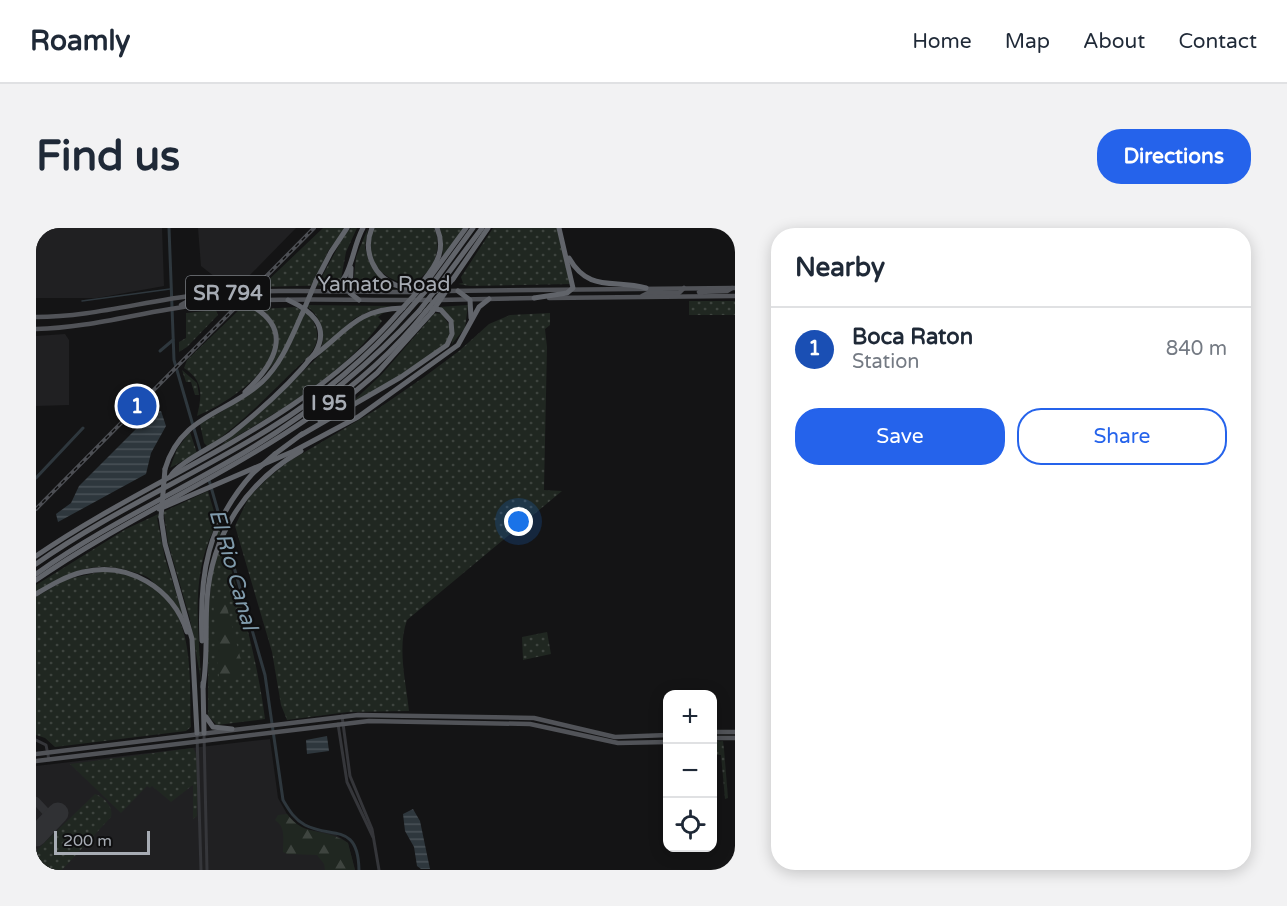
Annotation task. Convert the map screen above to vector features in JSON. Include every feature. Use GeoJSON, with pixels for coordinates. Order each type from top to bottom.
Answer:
{"type":"FeatureCollection","features":[{"type":"Feature","properties":{"kind":"highway"},"geometry":{"type":"LineString","coordinates":[[201,733],[189,627],[166,550],[161,517],[165,469],[173,448],[184,433],[200,420],[257,386],[275,368],[316,281],[347,228]]}},
{"type":"Feature","properties":{"kind":"highway"},"geometry":{"type":"LineString","coordinates":[[330,291],[344,281],[363,228]]}},
{"type":"Feature","properties":{"kind":"highway"},"geometry":{"type":"LineString","coordinates":[[372,228],[368,252],[374,267],[382,276],[398,285],[436,291]]}},
{"type":"Feature","properties":{"kind":"highway"},"geometry":{"type":"LineString","coordinates":[[426,280],[440,253],[441,240],[437,228]]}},
{"type":"Feature","properties":{"kind":"highway"},"geometry":{"type":"LineString","coordinates":[[426,280],[466,228]]}},
{"type":"Feature","properties":{"kind":"highway"},"geometry":{"type":"LineString","coordinates":[[210,456],[269,429],[317,396],[370,351],[436,279],[473,228]]}},
{"type":"Feature","properties":{"kind":"highway"},"geometry":{"type":"LineString","coordinates":[[201,733],[204,710],[200,598],[205,563],[214,534],[226,509],[253,473],[373,377],[425,311],[444,279],[482,228]]}},
{"type":"Feature","properties":{"kind":"highway","name":"I 95"},"geometry":{"type":"LineString","coordinates":[[36,580],[133,520],[201,483],[215,472],[275,441],[332,400],[385,355],[425,311],[453,279],[488,228]]}},
{"type":"Feature","properties":{"kind":"highway"},"geometry":{"type":"LineString","coordinates":[[534,298],[566,293],[573,289],[559,228]]}},
{"type":"Feature","properties":{"kind":"highway"},"geometry":{"type":"LineString","coordinates":[[564,248],[576,269],[593,281],[646,288]]}},
{"type":"Feature","properties":{"kind":"highway"},"geometry":{"type":"LineString","coordinates":[[351,257],[350,292],[359,300]]}},
{"type":"Feature","properties":{"kind":"highway","name":"I 95"},"geometry":{"type":"LineString","coordinates":[[36,556],[74,532],[265,424],[311,392],[367,345],[426,280]]}},
{"type":"Feature","properties":{"kind":"highway"},"geometry":{"type":"LineString","coordinates":[[458,291],[470,300],[471,322]]}},
{"type":"Feature","properties":{"kind":"highway"},"geometry":{"type":"LineString","coordinates":[[203,687],[207,590],[218,545],[242,502],[266,476],[434,364],[460,342],[479,307],[489,299]]}},
{"type":"Feature","properties":{"kind":"highway"},"geometry":{"type":"LineString","coordinates":[[288,300],[309,311],[319,326],[319,345],[308,360]]}},
{"type":"Feature","properties":{"kind":"highway"},"geometry":{"type":"LineString","coordinates":[[241,396],[265,368],[276,337],[274,325],[268,315],[242,301]]}},
{"type":"Feature","properties":{"kind":"highway"},"geometry":{"type":"LineString","coordinates":[[210,456],[308,360],[351,322],[377,310],[436,309],[446,314],[452,325],[452,334],[448,344],[424,363],[301,435]]}},
{"type":"Feature","properties":{"kind":"highway"},"geometry":{"type":"LineString","coordinates":[[36,574],[88,540],[201,483],[218,482],[330,433]]}},
{"type":"Feature","properties":{"kind":"highway"},"geometry":{"type":"LineString","coordinates":[[36,564],[195,464]]}},
{"type":"Feature","properties":{"kind":"highway"},"geometry":{"type":"LineString","coordinates":[[36,594],[67,577],[89,571],[110,570],[136,576],[156,587],[172,603],[185,625],[193,654]]}},
{"type":"Feature","properties":{"kind":"highway"},"geometry":{"type":"LineString","coordinates":[[204,710],[211,726],[232,729]]}},
{"type":"Feature","properties":{"kind":"main road"},"geometry":{"type":"LineString","coordinates":[[642,296],[648,293],[679,293],[684,288]]}},
{"type":"Feature","properties":{"kind":"main road","name":"Yamato Road"},"geometry":{"type":"LineString","coordinates":[[36,318],[81,315],[197,296],[330,291],[733,288]]}},
{"type":"Feature","properties":{"kind":"main road"},"geometry":{"type":"LineString","coordinates":[[703,296],[698,292],[727,291],[733,288]]}},
{"type":"Feature","properties":{"kind":"main road"},"geometry":{"type":"LineString","coordinates":[[176,308],[197,296]]}},
{"type":"Feature","properties":{"kind":"main road","name":"Yamato Road"},"geometry":{"type":"LineString","coordinates":[[36,328],[81,326],[163,309],[242,301],[735,296]]}},
{"type":"Feature","properties":{"kind":"main road"},"geometry":{"type":"LineString","coordinates":[[36,754],[339,716],[534,718],[615,737],[663,738]]}},
{"type":"Feature","properties":{"kind":"main road"},"geometry":{"type":"LineString","coordinates":[[405,721],[440,716]]}},
{"type":"Feature","properties":{"kind":"main road"},"geometry":{"type":"LineString","coordinates":[[36,761],[340,723],[405,721],[530,724],[623,743],[663,740]]}},
{"type":"Feature","properties":{"kind":"main road"},"geometry":{"type":"LineString","coordinates":[[717,734],[735,732]]}},
{"type":"Feature","properties":{"kind":"main road"},"geometry":{"type":"LineString","coordinates":[[623,743],[654,736]]}},
{"type":"Feature","properties":{"kind":"main road"},"geometry":{"type":"LineString","coordinates":[[717,736],[735,738]]}},
{"type":"Feature","properties":{"kind":"street"},"geometry":{"type":"LineString","coordinates":[[339,716],[348,782],[375,842],[379,870]]}},
{"type":"Feature","properties":{"kind":"street"},"geometry":{"type":"LineString","coordinates":[[201,733],[205,740],[207,870]]}},
{"type":"Feature","properties":{"kind":"street"},"geometry":{"type":"LineString","coordinates":[[201,733],[198,741],[201,870]]}},
{"type":"Feature","properties":{"kind":"street"},"geometry":{"type":"LineString","coordinates":[[36,740],[45,744],[49,760]]}},
{"type":"Feature","properties":{"kind":"shaded area"},"geometry":{"type":"Polygon","coordinates":[[[36,228],[162,228],[164,286],[97,298],[36,298],[36,228]]]}},
{"type":"Feature","properties":{"kind":"shaded area"},"geometry":{"type":"Polygon","coordinates":[[[198,228],[296,228],[249,276],[215,277],[201,266],[198,228]]]}},
{"type":"Feature","properties":{"kind":"shaded area"},"geometry":{"type":"Polygon","coordinates":[[[65,334],[69,340],[69,405],[36,406],[36,336],[65,334]]]}},
{"type":"Feature","properties":{"kind":"shaded area"},"geometry":{"type":"Polygon","coordinates":[[[161,411],[166,426],[151,453],[146,474],[58,522],[56,514],[71,503],[79,486],[153,412],[161,411]]]}},
{"type":"Feature","properties":{"kind":"shaded area"},"geometry":{"type":"Polygon","coordinates":[[[327,736],[329,751],[307,754],[306,740],[327,736]]]}},
{"type":"Feature","properties":{"kind":"shaded area"},"geometry":{"type":"Polygon","coordinates":[[[270,739],[278,798],[287,814],[295,825],[304,829],[335,834],[348,843],[355,870],[36,870],[36,766],[270,739]]]}},
{"type":"Feature","properties":{"kind":"shaded area"},"geometry":{"type":"Polygon","coordinates":[[[413,809],[420,821],[430,869],[421,869],[417,866],[414,847],[405,831],[403,814],[413,809]]]}},
{"type":"Feature","properties":{"kind":"green space"},"geometry":{"type":"Polygon","coordinates":[[[323,228],[345,228],[328,251],[314,282],[319,282],[345,234],[351,228],[357,228],[346,252],[341,279],[335,285],[261,287],[323,228]]]}},
{"type":"Feature","properties":{"kind":"green space"},"geometry":{"type":"Polygon","coordinates":[[[368,228],[365,247],[369,262],[394,287],[353,286],[356,257],[368,228]]]}},
{"type":"Feature","properties":{"kind":"green space"},"geometry":{"type":"Polygon","coordinates":[[[374,228],[434,228],[437,235],[435,259],[427,272],[414,281],[415,284],[394,280],[378,268],[370,250],[374,228]]]}},
{"type":"Feature","properties":{"kind":"green space"},"geometry":{"type":"Polygon","coordinates":[[[440,228],[464,228],[443,258],[440,228]]]}},
{"type":"Feature","properties":{"kind":"green space"},"geometry":{"type":"Polygon","coordinates":[[[493,228],[557,228],[572,284],[470,286],[458,284],[463,283],[461,277],[493,228]]]}},
{"type":"Feature","properties":{"kind":"green space"},"geometry":{"type":"Polygon","coordinates":[[[689,301],[735,301],[735,315],[689,315],[689,301]]]}},
{"type":"Feature","properties":{"kind":"green space"},"geometry":{"type":"Polygon","coordinates":[[[305,305],[391,306],[372,310],[355,318],[322,348],[321,324],[315,314],[305,305]]]}},
{"type":"Feature","properties":{"kind":"green space"},"geometry":{"type":"Polygon","coordinates":[[[468,305],[465,328],[452,344],[451,319],[438,307],[468,305]]]}},
{"type":"Feature","properties":{"kind":"green space"},"geometry":{"type":"Polygon","coordinates":[[[295,307],[311,318],[314,323],[317,335],[312,352],[250,413],[208,447],[204,443],[200,424],[240,400],[264,381],[291,344],[256,384],[272,356],[276,336],[270,318],[262,309],[295,307]]]}},
{"type":"Feature","properties":{"kind":"green space"},"geometry":{"type":"Polygon","coordinates":[[[241,308],[260,312],[271,327],[273,345],[269,359],[249,383],[236,394],[197,416],[200,389],[195,378],[184,368],[187,360],[241,308]]]}},
{"type":"Feature","properties":{"kind":"green space"},"geometry":{"type":"Polygon","coordinates":[[[216,310],[218,315],[187,347],[179,352],[179,342],[186,338],[186,313],[216,310]]]}},
{"type":"Feature","properties":{"kind":"green space"},"geometry":{"type":"Polygon","coordinates":[[[386,311],[378,317],[382,321],[366,341],[328,376],[285,407],[219,447],[270,404],[344,331],[361,319],[386,311]]]}},
{"type":"Feature","properties":{"kind":"green space"},"geometry":{"type":"Polygon","coordinates":[[[435,313],[442,314],[451,328],[447,342],[408,371],[348,406],[382,374],[435,313]]]}},
{"type":"Feature","properties":{"kind":"green space"},"geometry":{"type":"Polygon","coordinates":[[[550,313],[550,325],[545,329],[547,347],[544,490],[562,491],[407,620],[402,653],[409,711],[348,712],[287,720],[281,705],[272,652],[235,526],[249,497],[288,462],[379,408],[459,351],[489,324],[510,315],[550,313]]]}},
{"type":"Feature","properties":{"kind":"green space"},"geometry":{"type":"Polygon","coordinates":[[[182,370],[197,383],[199,395],[195,395],[191,382],[186,382],[182,370]]]}},
{"type":"Feature","properties":{"kind":"green space"},"geometry":{"type":"Polygon","coordinates":[[[190,432],[197,453],[170,468],[177,449],[190,432]]]}},
{"type":"Feature","properties":{"kind":"green space"},"geometry":{"type":"Polygon","coordinates":[[[208,491],[255,661],[265,719],[217,725],[208,716],[208,615],[212,574],[219,549],[214,529],[206,547],[199,585],[201,681],[190,619],[168,543],[164,514],[157,518],[165,558],[184,618],[149,578],[116,568],[80,570],[36,594],[36,585],[126,529],[208,491]]]}},
{"type":"Feature","properties":{"kind":"green space"},"geometry":{"type":"Polygon","coordinates":[[[105,571],[135,578],[157,590],[173,607],[182,627],[187,650],[191,727],[186,731],[55,747],[45,738],[36,735],[36,597],[67,579],[105,571]]]}},
{"type":"Feature","properties":{"kind":"green space"},"geometry":{"type":"Polygon","coordinates":[[[218,593],[225,600],[241,660],[240,672],[233,681],[219,678],[213,599],[218,593]]]}},
{"type":"Feature","properties":{"kind":"green space"},"geometry":{"type":"Polygon","coordinates":[[[547,632],[551,654],[523,660],[522,637],[547,632]]]}},
{"type":"Feature","properties":{"kind":"green space"},"geometry":{"type":"Polygon","coordinates":[[[723,741],[728,798],[725,799],[721,755],[717,755],[717,742],[723,741]]]}},
{"type":"Feature","properties":{"kind":"green space"},"geometry":{"type":"Polygon","coordinates":[[[193,748],[199,772],[197,816],[193,819],[193,785],[171,802],[152,786],[150,788],[147,786],[121,813],[70,764],[193,748]]]}},
{"type":"Feature","properties":{"kind":"green space"},"geometry":{"type":"Polygon","coordinates":[[[95,794],[107,802],[111,809],[111,817],[62,870],[36,870],[36,851],[95,794]]]}},
{"type":"Feature","properties":{"kind":"green space"},"geometry":{"type":"Polygon","coordinates":[[[287,814],[308,830],[331,835],[348,843],[355,870],[325,870],[324,864],[317,855],[283,852],[281,826],[275,820],[278,815],[287,814]]]}},
{"type":"Feature","properties":{"kind":"waterway","name":"El Rio Canal"},"geometry":{"type":"LineString","coordinates":[[169,228],[174,360],[201,453]]}},
{"type":"Feature","properties":{"kind":"waterway"},"geometry":{"type":"LineString","coordinates":[[82,301],[170,289]]}},
{"type":"Feature","properties":{"kind":"waterway"},"geometry":{"type":"LineString","coordinates":[[160,351],[173,340]]}},
{"type":"Feature","properties":{"kind":"waterway"},"geometry":{"type":"LineString","coordinates":[[36,478],[83,428]]}},
{"type":"Feature","properties":{"kind":"waterway","name":"El Rio Canal"},"geometry":{"type":"LineString","coordinates":[[209,480],[265,675],[283,800],[301,823],[349,838],[358,855],[359,870]]}},
{"type":"Feature","properties":{"kind":"taxiway"},"geometry":{"type":"LineString","coordinates":[[36,801],[47,813],[46,826]]}},
{"type":"Feature","properties":{"kind":"runway"},"geometry":{"type":"LineString","coordinates":[[36,836],[58,813]]}},
{"type":"Feature","properties":{"kind":"railway"},"geometry":{"type":"LineString","coordinates":[[36,509],[314,228]]}},
{"type":"Feature","properties":{"kind":"place","name":"Boca Raton"},"geometry":{"type":"Point","coordinates":[137,406]}}]}
